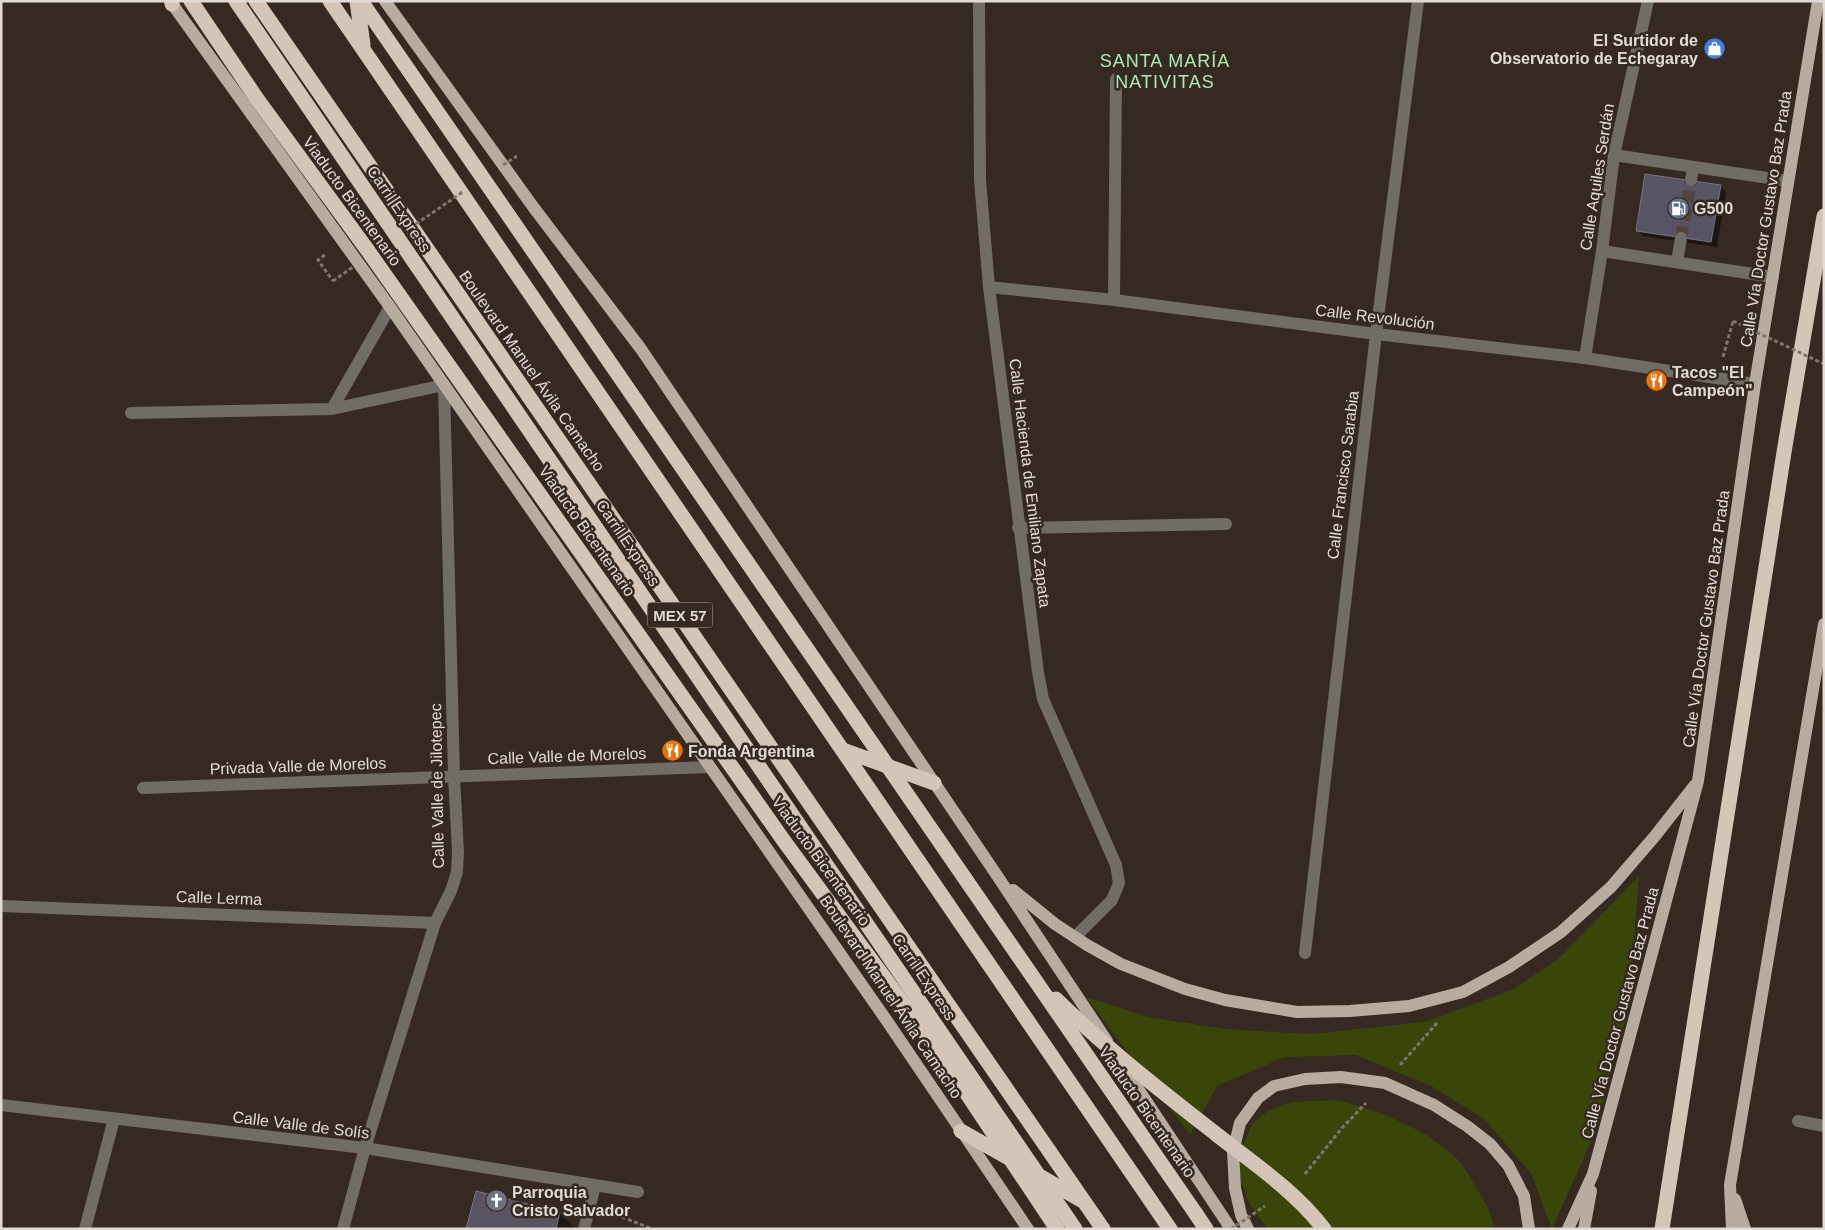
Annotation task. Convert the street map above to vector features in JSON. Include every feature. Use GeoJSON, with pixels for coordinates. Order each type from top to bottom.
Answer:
{"type":"FeatureCollection","features":[{"type":"Feature","properties":{"kind":"highway","name":"Viaducto Bicentenario"},"geometry":{"type":"LineString","coordinates":[[191,1],[257,99],[366,248],[778,833],[944,1060],[1057,1229]]}},
{"type":"Feature","properties":{"kind":"highway","name":"Carril Express"},"geometry":{"type":"LineString","coordinates":[[236,1],[1075,1229]]}},
{"type":"Feature","properties":{"kind":"highway","name":"Boulevard Manuel Ávila Camacho"},"geometry":{"type":"LineString","coordinates":[[256,1],[1104,1229]]}},
{"type":"Feature","properties":{"kind":"highway","name":"MEX 57"},"geometry":{"type":"LineString","coordinates":[[330,1],[1170,1229]]}},
{"type":"Feature","properties":{"kind":"highway"},"geometry":{"type":"LineString","coordinates":[[357,1],[363,49]]}},
{"type":"Feature","properties":{"kind":"highway","name":"Viaducto Bicentenario"},"geometry":{"type":"LineString","coordinates":[[361,1],[1206,1229]]}},
{"type":"Feature","properties":{"kind":"highway"},"geometry":{"type":"LineString","coordinates":[[1662,1229],[1785,446],[1824,216]]}},
{"type":"Feature","properties":{"kind":"highway"},"geometry":{"type":"LineString","coordinates":[[843,750],[934,783]]}},
{"type":"Feature","properties":{"kind":"highway"},"geometry":{"type":"LineString","coordinates":[[1040,988],[1052,994],[1083,1026],[1138,1074],[1305,1206],[1324,1229]]}},
{"type":"Feature","properties":{"kind":"highway"},"geometry":{"type":"LineString","coordinates":[[961,1131],[1085,1202]]}},
{"type":"Feature","properties":{"kind":"main road"},"geometry":{"type":"LineString","coordinates":[[385,1],[534,208],[641,349],[996,874],[1231,1229]]}},
{"type":"Feature","properties":{"kind":"main road","name":"Calle Vía Doctor Gustavo Baz Prada"},"geometry":{"type":"LineString","coordinates":[[1568,1229],[1594,1174],[1698,781],[1755,384],[1818,1]]}},
{"type":"Feature","properties":{"kind":"main road","name":"Boulevard Manuel Ávila Camacho"},"geometry":{"type":"LineString","coordinates":[[171,2],[390,307],[1028,1229]]}},
{"type":"Feature","properties":{"kind":"main road"},"geometry":{"type":"LineString","coordinates":[[1723,1229],[1824,624]]}},
{"type":"Feature","properties":{"kind":"main road"},"geometry":{"type":"LineString","coordinates":[[996,874],[1024,900],[1075,937],[1121,964],[1185,989],[1225,1000],[1297,1012],[1350,1011],[1409,1006],[1463,992],[1510,967],[1562,932],[1611,887],[1655,836],[1698,781]]}},
{"type":"Feature","properties":{"kind":"main road"},"geometry":{"type":"LineString","coordinates":[[1248,1229],[1241,1214],[1235,1188],[1233,1152],[1240,1123],[1258,1098],[1274,1086],[1305,1079],[1342,1077],[1385,1083],[1434,1105],[1467,1126],[1490,1144],[1508,1165],[1524,1196],[1528,1229]]}},
{"type":"Feature","properties":{"kind":"main road"},"geometry":{"type":"LineString","coordinates":[[1584,1229],[1594,1174]]}},
{"type":"Feature","properties":{"kind":"main road"},"geometry":{"type":"LineString","coordinates":[[1730,1185],[1732,1229]]}},
{"type":"Feature","properties":{"kind":"main road"},"geometry":{"type":"LineString","coordinates":[[1730,1185],[1745,1229]]}},
{"type":"Feature","properties":{"kind":"street","name":"Calle Hacienda de Emiliano Zapata"},"geometry":{"type":"LineString","coordinates":[[979,1],[980,180],[989,287],[1018,528],[1038,672],[1043,699],[1116,864],[1119,883],[1112,900],[1075,937]]}},
{"type":"Feature","properties":{"kind":"street","name":"Calle Francisco Sarabia"},"geometry":{"type":"LineString","coordinates":[[1304,953],[1376,334],[1418,1]]}},
{"type":"Feature","properties":{"kind":"street","name":"Calle Aquiles Serdán"},"geometry":{"type":"LineString","coordinates":[[1585,358],[1602,251],[1614,155],[1648,1]]}},
{"type":"Feature","properties":{"kind":"street"},"geometry":{"type":"LineString","coordinates":[[1114,300],[1116,79]]}},
{"type":"Feature","properties":{"kind":"street"},"geometry":{"type":"LineString","coordinates":[[1614,155],[1788,181]]}},
{"type":"Feature","properties":{"kind":"street"},"geometry":{"type":"LineString","coordinates":[[1691,180],[1693,167]]}},
{"type":"Feature","properties":{"kind":"street"},"geometry":{"type":"LineString","coordinates":[[1677,262],[1681,238]]}},
{"type":"Feature","properties":{"kind":"street"},"geometry":{"type":"LineString","coordinates":[[1602,251],[1773,277]]}},
{"type":"Feature","properties":{"kind":"street","name":"Calle Revolución"},"geometry":{"type":"LineString","coordinates":[[989,287],[1114,300],[1376,334],[1585,358],[1755,384]]}},
{"type":"Feature","properties":{"kind":"street"},"geometry":{"type":"LineString","coordinates":[[332,409],[390,307]]}},
{"type":"Feature","properties":{"kind":"street"},"geometry":{"type":"LineString","coordinates":[[131,413],[332,409],[444,385]]}},
{"type":"Feature","properties":{"kind":"street","name":"Calle Valle de Jilotepec"},"geometry":{"type":"LineString","coordinates":[[343,1229],[365,1148],[435,923],[451,892],[457,872],[458,852],[454,776],[444,385]]}},
{"type":"Feature","properties":{"kind":"street"},"geometry":{"type":"LineString","coordinates":[[1018,528],[1226,524]]}},
{"type":"Feature","properties":{"kind":"street","name":"Calle Valle de Morelos"},"geometry":{"type":"LineString","coordinates":[[454,776],[710,767]]}},
{"type":"Feature","properties":{"kind":"street","name":"Privada Valle de Morelos"},"geometry":{"type":"LineString","coordinates":[[143,788],[454,776]]}},
{"type":"Feature","properties":{"kind":"street","name":"Calle Lerma"},"geometry":{"type":"LineString","coordinates":[[1,906],[435,923]]}},
{"type":"Feature","properties":{"kind":"street","name":"Calle Valle de Solís"},"geometry":{"type":"LineString","coordinates":[[1,1105],[365,1148],[638,1192]]}},
{"type":"Feature","properties":{"kind":"street"},"geometry":{"type":"LineString","coordinates":[[85,1229],[114,1119]]}},
{"type":"Feature","properties":{"kind":"street"},"geometry":{"type":"LineString","coordinates":[[1798,1121],[1824,1126]]}},
{"type":"Feature","properties":{"kind":"street"},"geometry":{"type":"LineString","coordinates":[[584,1229],[595,1186]]}},
{"type":"Feature","properties":{"kind":"path"},"geometry":{"type":"LineString","coordinates":[[501,167],[517,156]]}},
{"type":"Feature","properties":{"kind":"path"},"geometry":{"type":"LineString","coordinates":[[413,227],[469,189]]}},
{"type":"Feature","properties":{"kind":"path"},"geometry":{"type":"LineString","coordinates":[[318,260],[333,281],[357,265]]}},
{"type":"Feature","properties":{"kind":"path"},"geometry":{"type":"LineString","coordinates":[[1714,356],[1723,357],[1733,322],[1824,364]]}},
{"type":"Feature","properties":{"kind":"path"},"geometry":{"type":"LineString","coordinates":[[1306,1173],[1342,1128],[1385,1083],[1437,1022]]}},
{"type":"Feature","properties":{"kind":"path"},"geometry":{"type":"LineString","coordinates":[[590,1205],[652,1229]]}},
{"type":"Feature","properties":{"kind":"path"},"geometry":{"type":"LineString","coordinates":[[1231,1229],[1265,1206]]}},
{"type":"Feature","properties":{"kind":"green space"},"geometry":{"type":"Polygon","coordinates":[[[1639,876],[1629,1007],[1594,1135],[1552,1229],[1531,1173],[1484,1119],[1431,1086],[1356,1055],[1284,1057],[1217,1086],[1190,1135],[1086,997],[1149,1017],[1224,1029],[1311,1034],[1424,1022],[1512,990],[1558,959],[1639,876]]]}},
{"type":"Feature","properties":{"kind":"green space"},"geometry":{"type":"Polygon","coordinates":[[[1338,1100],[1399,1121],[1441,1145],[1454,1156],[1466,1171],[1485,1203],[1494,1229],[1268,1229],[1250,1205],[1238,1173],[1241,1149],[1252,1124],[1269,1110],[1292,1102],[1338,1100]]]}},
{"type":"Feature","properties":{"kind":"building","name":"G500"},"geometry":{"type":"Polygon","coordinates":[[[1645,174],[1721,185],[1711,242],[1636,231],[1645,174]]]}},
{"type":"Feature","properties":{"kind":"building","name":"Parroquia Cristo Salvador"},"geometry":{"type":"Polygon","coordinates":[[[476,1191],[560,1212],[556,1229],[466,1229],[476,1191]]]}},
{"type":"Feature","properties":{"kind":"tunnel"},"geometry":{"type":"LineString","coordinates":[[1681,238],[1691,180]]}},
{"type":"Feature","properties":{"kind":"place","name":"El Surtidor de Observatorio de Echegaray"},"geometry":{"type":"Point","coordinates":[1714,49]}},
{"type":"Feature","properties":{"kind":"place","name":"G500"},"geometry":{"type":"Point","coordinates":[1678,208]}},
{"type":"Feature","properties":{"kind":"place","name":"Tacos \"El Campeón\""},"geometry":{"type":"Point","coordinates":[1656,381]}},
{"type":"Feature","properties":{"kind":"place","name":"Fonda Argentina"},"geometry":{"type":"Point","coordinates":[672,751]}},
{"type":"Feature","properties":{"kind":"place","name":"Parroquia Cristo Salvador"},"geometry":{"type":"Point","coordinates":[496,1201]}},
{"type":"Feature","properties":{"kind":"district","name":"SANTA MARÍA NATIVITAS"},"geometry":{"type":"Point","coordinates":[1165,71]}}]}
